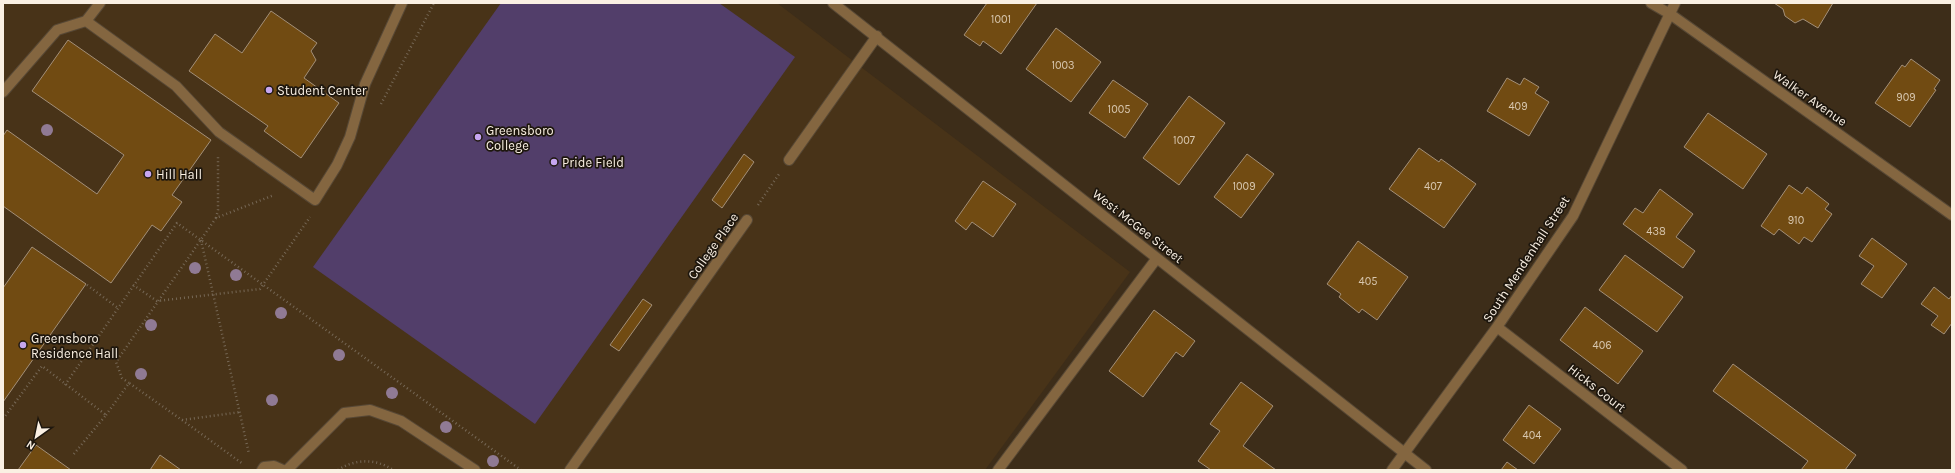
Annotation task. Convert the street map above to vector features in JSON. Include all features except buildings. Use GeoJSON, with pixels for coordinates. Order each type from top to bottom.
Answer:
{"type":"FeatureCollection","features":[{"type":"Feature","properties":{"kind":"street"},"geometry":{"type":"LineString","coordinates":[[3,92],[57,30],[86,21],[100,3]]}},
{"type":"Feature","properties":{"kind":"street"},"geometry":{"type":"LineString","coordinates":[[86,21],[176,86],[226,136],[315,200],[337,166],[350,137],[365,84],[402,3]]}},
{"type":"Feature","properties":{"kind":"street","name":"West McGee Street"},"geometry":{"type":"LineString","coordinates":[[833,3],[877,36],[1426,470]]}},
{"type":"Feature","properties":{"kind":"street","name":"Walker Avenue"},"geometry":{"type":"LineString","coordinates":[[1651,3],[1670,14],[1952,215]]}},
{"type":"Feature","properties":{"kind":"street","name":"South Mendenhall Street"},"geometry":{"type":"LineString","coordinates":[[1392,470],[1497,327],[1573,216],[1675,3]]}},
{"type":"Feature","properties":{"kind":"street"},"geometry":{"type":"LineString","coordinates":[[789,160],[877,36]]}},
{"type":"Feature","properties":{"kind":"street","name":"College Place"},"geometry":{"type":"LineString","coordinates":[[570,470],[747,220]]}},
{"type":"Feature","properties":{"kind":"street"},"geometry":{"type":"LineString","coordinates":[[998,470],[1157,258]]}},
{"type":"Feature","properties":{"kind":"street","name":"Hicks Court"},"geometry":{"type":"LineString","coordinates":[[1497,327],[1682,470]]}},
{"type":"Feature","properties":{"kind":"street"},"geometry":{"type":"LineString","coordinates":[[287,470],[344,413],[370,410],[401,421],[475,470]]}},
{"type":"Feature","properties":{"kind":"street"},"geometry":{"type":"LineString","coordinates":[[262,470],[264,468],[274,466],[283,470]]}},
{"type":"Feature","properties":{"kind":"path"},"geometry":{"type":"LineString","coordinates":[[226,136],[221,144],[218,154],[218,210],[216,218],[116,362],[122,378],[246,466]]}},
{"type":"Feature","properties":{"kind":"path","name":"College Place"},"geometry":{"type":"LineString","coordinates":[[747,220],[789,160]]}},
{"type":"Feature","properties":{"kind":"path"},"geometry":{"type":"LineString","coordinates":[[216,218],[276,194],[284,189],[289,181]]}},
{"type":"Feature","properties":{"kind":"path"},"geometry":{"type":"LineString","coordinates":[[65,385],[177,223],[521,470]]}},
{"type":"Feature","properties":{"kind":"path"},"geometry":{"type":"LineString","coordinates":[[201,240],[241,412],[249,455]]}},
{"type":"Feature","properties":{"kind":"path"},"geometry":{"type":"LineString","coordinates":[[87,285],[118,308]]}},
{"type":"Feature","properties":{"kind":"path"},"geometry":{"type":"LineString","coordinates":[[3,419],[42,366],[106,415]]}},
{"type":"Feature","properties":{"kind":"path"},"geometry":{"type":"LineString","coordinates":[[73,455],[106,415],[129,383]]}},
{"type":"Feature","properties":{"kind":"path"},"geometry":{"type":"LineString","coordinates":[[182,420],[241,412]]}},
{"type":"Feature","properties":{"kind":"path"},"geometry":{"type":"LineString","coordinates":[[338,470],[346,465],[362,461],[382,464],[393,470]]}},
{"type":"Feature","properties":{"kind":"shaded area","name":"Greensboro College"},"geometry":{"type":"Polygon","coordinates":[[[3,3],[777,3],[1130,272],[985,470],[3,470],[3,3]]]}},
{"type":"Feature","properties":{"kind":"shaded area","name":"Pride Field"},"geometry":{"type":"Polygon","coordinates":[[[501,3],[719,3],[795,57],[535,424],[313,267],[501,3]]]}},
{"type":"Feature","properties":{"kind":"place","name":"Student Center"},"geometry":{"type":"Point","coordinates":[269,90]}},
{"type":"Feature","properties":{"kind":"place","name":"Greensboro College"},"geometry":{"type":"Point","coordinates":[478,137]}},
{"type":"Feature","properties":{"kind":"place","name":"Pride Field"},"geometry":{"type":"Point","coordinates":[554,162]}},
{"type":"Feature","properties":{"kind":"place","name":"Hill Hall"},"geometry":{"type":"Point","coordinates":[148,174]}},
{"type":"Feature","properties":{"kind":"place","name":"Greensboro Residence Hall"},"geometry":{"type":"Point","coordinates":[23,345]}}]}
